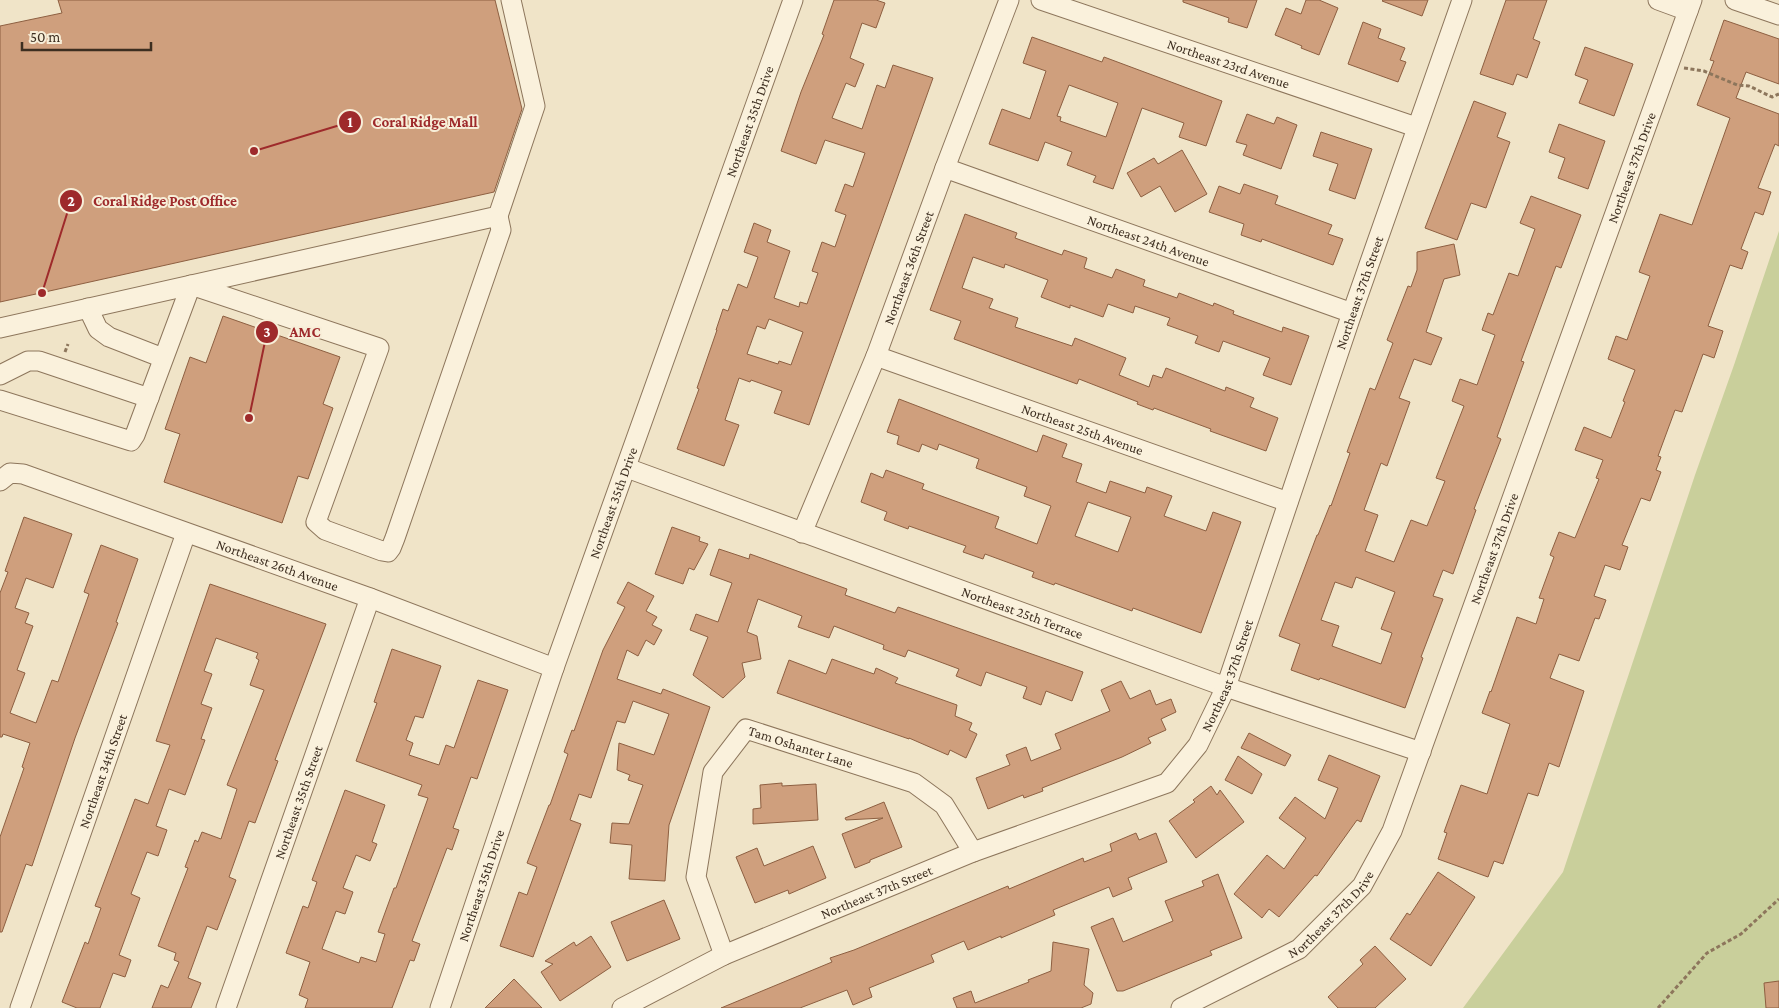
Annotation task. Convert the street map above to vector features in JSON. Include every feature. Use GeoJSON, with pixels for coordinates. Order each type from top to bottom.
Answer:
{"type":"FeatureCollection","features":[{"type":"Feature","properties":{"kind":"street"},"geometry":{"type":"LineString","coordinates":[[191,285],[379,348],[316,522],[325,530],[388,552],[398,530],[501,230],[498,216],[535,106],[511,0]]}},
{"type":"Feature","properties":{"kind":"street","name":"Northeast 35th Drive"},"geometry":{"type":"LineString","coordinates":[[440,1008],[554,668],[793,0]]}},
{"type":"Feature","properties":{"kind":"street","name":"Northeast 36th Street"},"geometry":{"type":"LineString","coordinates":[[802,533],[876,356],[1009,0]]}},
{"type":"Feature","properties":{"kind":"street","name":"Northeast 23rd Avenue"},"geometry":{"type":"LineString","coordinates":[[1041,0],[1416,127]]}},
{"type":"Feature","properties":{"kind":"street","name":"Northeast 37th Street"},"geometry":{"type":"LineString","coordinates":[[622,1008],[724,955],[973,852],[1167,783],[1198,744],[1226,687],[1352,313],[1462,0]]}},
{"type":"Feature","properties":{"kind":"street"},"geometry":{"type":"LineString","coordinates":[[1658,0],[1690,6]]}},
{"type":"Feature","properties":{"kind":"street"},"geometry":{"type":"LineString","coordinates":[[1735,0],[1779,15]]}},
{"type":"Feature","properties":{"kind":"street","name":"Northeast 37th Drive"},"geometry":{"type":"LineString","coordinates":[[1181,1008],[1299,949],[1362,886],[1392,831],[1690,6]]}},
{"type":"Feature","properties":{"kind":"street","name":"Northeast 24th Avenue"},"geometry":{"type":"LineString","coordinates":[[945,168],[1352,313]]}},
{"type":"Feature","properties":{"kind":"street"},"geometry":{"type":"LineString","coordinates":[[0,328],[498,216]]}},
{"type":"Feature","properties":{"kind":"street"},"geometry":{"type":"LineString","coordinates":[[0,400],[131,440],[135,435],[191,285]]}},
{"type":"Feature","properties":{"kind":"street"},"geometry":{"type":"LineString","coordinates":[[88,308],[98,329],[109,337],[164,358]]}},
{"type":"Feature","properties":{"kind":"street","name":"Northeast 25th Avenue"},"geometry":{"type":"LineString","coordinates":[[876,356],[1288,502]]}},
{"type":"Feature","properties":{"kind":"street"},"geometry":{"type":"LineString","coordinates":[[0,375],[28,361],[39,361],[149,398]]}},
{"type":"Feature","properties":{"kind":"street","name":"Northeast 25th Terrace"},"geometry":{"type":"LineString","coordinates":[[626,468],[1226,687],[1421,752]]}},
{"type":"Feature","properties":{"kind":"street","name":"Northeast 26th Avenue"},"geometry":{"type":"LineString","coordinates":[[0,481],[10,473],[23,474],[370,598],[554,668]]}},
{"type":"Feature","properties":{"kind":"street","name":"Northeast 34th Street"},"geometry":{"type":"LineString","coordinates":[[20,1008],[186,533]]}},
{"type":"Feature","properties":{"kind":"street","name":"Northeast 35th Street"},"geometry":{"type":"LineString","coordinates":[[226,1008],[370,598]]}},
{"type":"Feature","properties":{"kind":"street","name":"Tam Oshanter Lane"},"geometry":{"type":"LineString","coordinates":[[724,955],[696,877],[713,772],[746,729],[914,783],[944,805],[973,852]]}},
{"type":"Feature","properties":{"kind":"path"},"geometry":{"type":"LineString","coordinates":[[1670,62],[1688,70],[1704,71],[1737,85],[1749,86],[1772,97],[1779,94]]}},
{"type":"Feature","properties":{"kind":"path"},"geometry":{"type":"LineString","coordinates":[[1658,1008],[1707,953],[1742,934],[1779,899]]}},
{"type":"Feature","properties":{"kind":"green space"},"geometry":{"type":"Polygon","coordinates":[[[1779,231],[1779,1008],[1463,1008],[1563,872],[1695,475],[1779,231]]]}},
{"type":"Feature","properties":{"kind":"building"},"geometry":{"type":"Polygon","coordinates":[[[58,0],[495,0],[522,109],[494,192],[0,302],[0,26],[62,13],[58,0]]]}},
{"type":"Feature","properties":{"kind":"building"},"geometry":{"type":"Polygon","coordinates":[[[834,0],[876,0],[885,3],[876,28],[862,23],[850,58],[864,64],[855,87],[846,83],[832,118],[862,129],[877,85],[885,88],[893,65],[933,78],[809,425],[774,413],[782,391],[751,380],[750,382],[739,378],[725,420],[739,425],[724,466],[677,449],[699,389],[697,388],[723,309],[728,311],[738,284],[747,288],[758,257],[744,252],[754,223],[771,230],[767,242],[790,251],[774,298],[799,307],[800,302],[807,304],[818,273],[812,271],[822,242],[835,247],[846,215],[835,211],[845,184],[853,187],[865,153],[825,140],[816,164],[781,151],[801,92],[824,35],[822,34],[834,0]],[[769,319],[765,329],[757,326],[747,354],[778,364],[779,361],[791,365],[803,332],[769,319]]]}},
{"type":"Feature","properties":{"kind":"building"},"geometry":{"type":"Polygon","coordinates":[[[1183,0],[1257,0],[1247,28],[1228,22],[1229,18],[1183,2],[1183,0]]]}},
{"type":"Feature","properties":{"kind":"building"},"geometry":{"type":"Polygon","coordinates":[[[1306,0],[1319,0],[1338,8],[1319,55],[1275,35],[1286,8],[1301,14],[1306,0]]]}},
{"type":"Feature","properties":{"kind":"building"},"geometry":{"type":"Polygon","coordinates":[[[1383,0],[1428,0],[1422,16],[1383,0]]]}},
{"type":"Feature","properties":{"kind":"building"},"geometry":{"type":"Polygon","coordinates":[[[1506,0],[1547,0],[1533,39],[1540,42],[1527,78],[1517,74],[1513,85],[1480,74],[1506,0]]]}},
{"type":"Feature","properties":{"kind":"building"},"geometry":{"type":"Polygon","coordinates":[[[1724,20],[1779,39],[1779,84],[1746,72],[1736,98],[1779,114],[1779,146],[1775,144],[1758,188],[1771,192],[1763,215],[1755,212],[1741,249],[1748,252],[1742,269],[1730,265],[1708,326],[1723,331],[1714,358],[1703,354],[1682,412],[1675,410],[1658,456],[1661,457],[1656,470],[1661,472],[1650,501],[1641,498],[1622,545],[1628,547],[1620,570],[1605,565],[1594,596],[1606,600],[1599,619],[1595,618],[1579,661],[1559,654],[1550,678],[1584,691],[1559,767],[1549,763],[1538,796],[1528,793],[1503,864],[1494,861],[1488,877],[1438,859],[1447,833],[1444,832],[1461,785],[1487,794],[1510,724],[1482,713],[1517,617],[1536,624],[1544,599],[1539,598],[1554,557],[1550,555],[1559,532],[1575,538],[1599,479],[1596,478],[1603,460],[1575,450],[1584,427],[1611,438],[1625,402],[1623,401],[1635,370],[1608,359],[1616,336],[1627,340],[1650,276],[1639,272],[1660,214],[1692,225],[1730,118],[1697,105],[1714,61],[1710,60],[1724,20]]]}},
{"type":"Feature","properties":{"kind":"building"},"geometry":{"type":"Polygon","coordinates":[[[1363,22],[1381,29],[1378,38],[1405,48],[1400,60],[1406,62],[1398,82],[1348,64],[1363,22]]]}},
{"type":"Feature","properties":{"kind":"building"},"geometry":{"type":"Polygon","coordinates":[[[1032,37],[1102,62],[1104,57],[1222,101],[1206,146],[1179,137],[1184,123],[1142,108],[1113,189],[1093,182],[1096,176],[1067,165],[1072,152],[1045,142],[1038,161],[989,144],[1002,109],[1030,119],[1046,71],[1023,63],[1032,37]],[[1069,85],[1057,116],[1061,117],[1060,121],[1106,137],[1118,103],[1069,85]]]}},
{"type":"Feature","properties":{"kind":"building"},"geometry":{"type":"Polygon","coordinates":[[[1585,47],[1633,64],[1614,116],[1579,103],[1588,80],[1575,75],[1585,47]]]}},
{"type":"Feature","properties":{"kind":"building"},"geometry":{"type":"Polygon","coordinates":[[[1474,101],[1506,113],[1497,137],[1510,142],[1486,208],[1471,203],[1457,240],[1425,228],[1474,101]]]}},
{"type":"Feature","properties":{"kind":"building"},"geometry":{"type":"Polygon","coordinates":[[[1247,114],[1274,124],[1277,117],[1297,125],[1281,169],[1243,155],[1247,145],[1236,142],[1247,114]]]}},
{"type":"Feature","properties":{"kind":"building"},"geometry":{"type":"Polygon","coordinates":[[[1559,124],[1605,141],[1588,189],[1558,178],[1565,158],[1549,152],[1559,124]]]}},
{"type":"Feature","properties":{"kind":"building"},"geometry":{"type":"Polygon","coordinates":[[[1321,132],[1372,149],[1355,199],[1329,190],[1338,164],[1313,156],[1321,132]]]}},
{"type":"Feature","properties":{"kind":"building"},"geometry":{"type":"Polygon","coordinates":[[[1182,150],[1207,194],[1175,212],[1160,186],[1141,197],[1127,173],[1154,158],[1158,164],[1182,150]]]}},
{"type":"Feature","properties":{"kind":"building"},"geometry":{"type":"Polygon","coordinates":[[[1244,184],[1278,196],[1275,204],[1332,225],[1328,234],[1343,239],[1333,265],[1262,239],[1261,242],[1241,235],[1244,224],[1209,212],[1219,186],[1240,194],[1244,184]]]}},
{"type":"Feature","properties":{"kind":"building"},"geometry":{"type":"Polygon","coordinates":[[[1531,196],[1581,215],[1561,268],[1556,266],[1521,361],[1524,362],[1497,437],[1501,439],[1474,509],[1476,510],[1453,574],[1443,570],[1433,596],[1443,599],[1421,657],[1423,658],[1405,708],[1320,678],[1319,680],[1291,670],[1300,644],[1279,636],[1317,535],[1331,506],[1350,453],[1347,452],[1370,388],[1375,390],[1393,343],[1387,340],[1408,286],[1411,287],[1417,270],[1417,252],[1454,244],[1460,275],[1444,279],[1426,332],[1442,338],[1431,365],[1414,359],[1399,398],[1410,402],[1387,466],[1381,463],[1364,510],[1378,515],[1365,551],[1394,562],[1411,520],[1427,526],[1445,481],[1436,478],[1464,406],[1452,401],[1460,379],[1477,385],[1495,335],[1482,330],[1488,313],[1493,315],[1509,273],[1518,276],[1535,229],[1520,223],[1531,196]],[[1356,577],[1352,588],[1335,582],[1321,620],[1339,626],[1332,646],[1381,664],[1392,633],[1381,629],[1395,592],[1356,577]]]}},
{"type":"Feature","properties":{"kind":"building"},"geometry":{"type":"Polygon","coordinates":[[[965,214],[1017,233],[1015,238],[1062,255],[1064,250],[1087,258],[1084,268],[1112,278],[1116,269],[1145,280],[1143,286],[1177,298],[1179,293],[1213,306],[1214,303],[1234,311],[1233,314],[1282,332],[1283,327],[1309,336],[1291,385],[1263,375],[1270,358],[1223,341],[1219,352],[1195,343],[1198,336],[1167,325],[1170,318],[1135,306],[1133,313],[1108,304],[1103,317],[1070,305],[1070,308],[1041,297],[1048,280],[1005,264],[1004,268],[973,257],[962,288],[993,299],[989,308],[1018,318],[1015,327],[1072,346],[1075,338],[1126,358],[1119,375],[1149,387],[1153,375],[1162,378],[1166,368],[1225,391],[1226,387],[1254,398],[1250,407],[1278,418],[1266,451],[1154,408],[1153,410],[1137,404],[1138,402],[1079,379],[1077,384],[954,339],[961,321],[930,310],[965,214]]]}},
{"type":"Feature","properties":{"kind":"building"},"geometry":{"type":"Polygon","coordinates":[[[223,316],[340,357],[323,404],[333,408],[308,479],[298,476],[282,523],[164,482],[180,434],[165,429],[190,357],[206,363],[223,316]]]}},
{"type":"Feature","properties":{"kind":"building"},"geometry":{"type":"Polygon","coordinates":[[[899,399],[1037,452],[1043,435],[1067,444],[1062,457],[1082,464],[1076,482],[1106,493],[1110,481],[1145,493],[1147,487],[1172,496],[1164,516],[1206,531],[1213,512],[1241,522],[1201,633],[1133,608],[1132,611],[1055,583],[1054,585],[1032,577],[1034,572],[985,554],[983,559],[963,552],[966,546],[909,526],[908,529],[884,520],[887,512],[861,502],[871,473],[883,478],[886,470],[924,484],[922,489],[999,517],[995,528],[1037,544],[1051,506],[1024,496],[1027,487],[976,468],[979,459],[939,444],[937,450],[922,444],[919,452],[897,444],[899,436],[887,432],[899,399]],[[1088,502],[1075,536],[1118,552],[1131,517],[1088,502]]]}},
{"type":"Feature","properties":{"kind":"building"},"geometry":{"type":"Polygon","coordinates":[[[24,517],[72,534],[53,588],[26,578],[15,608],[29,613],[25,623],[33,626],[17,670],[25,673],[10,713],[36,723],[52,680],[58,682],[89,594],[84,592],[101,545],[138,559],[116,622],[118,623],[75,738],[32,866],[26,864],[2,932],[0,932],[0,837],[24,768],[22,767],[30,743],[3,734],[0,737],[0,593],[8,572],[5,571],[24,517]]]}},
{"type":"Feature","properties":{"kind":"building"},"geometry":{"type":"Polygon","coordinates":[[[672,527],[700,537],[699,541],[708,544],[694,570],[689,568],[683,584],[655,574],[672,527]]]}},
{"type":"Feature","properties":{"kind":"building"},"geometry":{"type":"Polygon","coordinates":[[[719,549],[749,559],[750,554],[847,589],[845,595],[895,613],[898,607],[1083,672],[1072,701],[1046,691],[1041,705],[1023,698],[1027,687],[986,672],[981,686],[956,676],[959,669],[908,650],[905,657],[883,649],[884,645],[834,626],[829,638],[798,627],[802,616],[758,599],[747,632],[757,636],[761,659],[742,663],[745,677],[723,698],[693,675],[708,637],[690,630],[696,614],[718,622],[732,583],[710,575],[719,549]]]}},
{"type":"Feature","properties":{"kind":"building"},"geometry":{"type":"Polygon","coordinates":[[[628,582],[654,596],[646,611],[657,617],[652,625],[662,630],[654,645],[646,640],[638,656],[627,650],[617,679],[661,694],[663,689],[710,707],[669,825],[665,881],[629,879],[632,845],[610,843],[612,823],[629,824],[643,785],[628,780],[630,775],[617,770],[619,743],[654,755],[669,714],[633,701],[625,723],[617,721],[591,798],[579,794],[570,820],[581,824],[533,957],[500,946],[519,892],[527,895],[537,867],[527,863],[568,754],[564,752],[572,730],[574,731],[603,650],[625,607],[617,603],[628,582]]]}},
{"type":"Feature","properties":{"kind":"building"},"geometry":{"type":"Polygon","coordinates":[[[210,584],[326,624],[275,760],[278,761],[255,823],[249,821],[229,877],[236,880],[217,930],[207,926],[188,978],[201,983],[191,1008],[152,1008],[161,985],[168,988],[179,962],[174,960],[176,953],[158,946],[188,868],[185,867],[195,840],[198,842],[202,832],[221,839],[237,789],[227,785],[264,690],[250,685],[259,660],[256,658],[258,653],[216,638],[204,671],[212,674],[201,704],[212,708],[201,739],[205,740],[185,795],[169,789],[156,826],[167,830],[158,856],[147,852],[131,894],[140,898],[119,955],[131,960],[125,977],[113,973],[100,1008],[77,1008],[62,1002],[85,942],[88,944],[101,908],[95,906],[135,799],[148,804],[170,745],[156,741],[210,584]]]}},
{"type":"Feature","properties":{"kind":"building"},"geometry":{"type":"Polygon","coordinates":[[[392,649],[441,666],[423,718],[415,716],[406,740],[413,743],[409,755],[439,765],[446,745],[454,748],[478,680],[508,690],[477,779],[471,777],[453,828],[459,830],[452,850],[447,848],[412,941],[420,944],[414,961],[410,960],[392,1008],[305,1008],[308,999],[299,995],[310,962],[286,953],[303,906],[308,908],[317,882],[312,880],[345,790],[385,805],[372,842],[377,844],[370,861],[356,855],[343,888],[353,892],[345,914],[336,911],[322,949],[359,963],[361,957],[376,962],[385,934],[378,932],[428,798],[418,795],[422,785],[356,761],[377,703],[374,702],[392,649]]]}},
{"type":"Feature","properties":{"kind":"building"},"geometry":{"type":"Polygon","coordinates":[[[832,659],[874,674],[876,668],[898,678],[895,683],[957,705],[955,716],[972,723],[969,730],[977,734],[966,758],[950,750],[948,755],[909,738],[777,693],[789,660],[826,674],[832,659]]]}},
{"type":"Feature","properties":{"kind":"building"},"geometry":{"type":"Polygon","coordinates":[[[1121,681],[1130,699],[1150,690],[1156,705],[1171,699],[1176,712],[1161,719],[1166,730],[1148,738],[1151,743],[1122,757],[1042,788],[1043,791],[1024,798],[1023,795],[988,809],[976,778],[1010,765],[1006,755],[1026,747],[1031,761],[1061,749],[1055,734],[1110,711],[1101,690],[1121,681]]]}},
{"type":"Feature","properties":{"kind":"building"},"geometry":{"type":"Polygon","coordinates":[[[1249,733],[1291,755],[1285,766],[1241,748],[1249,733]]]}},
{"type":"Feature","properties":{"kind":"building"},"geometry":{"type":"Polygon","coordinates":[[[1329,755],[1380,776],[1361,822],[1357,820],[1317,876],[1315,875],[1279,917],[1269,909],[1262,918],[1234,894],[1267,855],[1284,869],[1306,838],[1279,818],[1295,797],[1325,819],[1338,788],[1318,780],[1329,755]]]}},
{"type":"Feature","properties":{"kind":"building"},"geometry":{"type":"Polygon","coordinates":[[[1238,756],[1262,774],[1252,794],[1225,780],[1238,756]]]}},
{"type":"Feature","properties":{"kind":"building"},"geometry":{"type":"Polygon","coordinates":[[[782,783],[782,786],[816,784],[818,820],[753,824],[753,809],[761,808],[760,785],[782,783]]]}},
{"type":"Feature","properties":{"kind":"building"},"geometry":{"type":"Polygon","coordinates":[[[1211,786],[1217,795],[1220,790],[1244,822],[1196,858],[1169,821],[1195,802],[1193,800],[1211,786]]]}},
{"type":"Feature","properties":{"kind":"building"},"geometry":{"type":"Polygon","coordinates":[[[884,802],[902,847],[855,868],[842,834],[883,818],[846,820],[845,818],[884,802]]]}},
{"type":"Feature","properties":{"kind":"building"},"geometry":{"type":"Polygon","coordinates":[[[1136,833],[1139,840],[1156,833],[1167,862],[1128,878],[1132,889],[1113,897],[1109,887],[1053,910],[1055,915],[968,950],[964,941],[931,955],[934,962],[869,988],[872,997],[853,1005],[847,990],[800,1008],[721,1008],[832,962],[830,958],[854,950],[1008,886],[1009,889],[1083,858],[1084,862],[1112,851],[1110,844],[1136,833]]]}},
{"type":"Feature","properties":{"kind":"building"},"geometry":{"type":"Polygon","coordinates":[[[813,846],[826,878],[789,894],[788,890],[755,903],[736,857],[757,848],[764,866],[813,846]]]}},
{"type":"Feature","properties":{"kind":"building"},"geometry":{"type":"Polygon","coordinates":[[[1438,872],[1475,897],[1431,966],[1390,939],[1407,913],[1410,915],[1438,872]]]}},
{"type":"Feature","properties":{"kind":"building"},"geometry":{"type":"Polygon","coordinates":[[[1218,874],[1242,938],[1210,951],[1212,955],[1123,991],[1117,991],[1091,927],[1113,918],[1123,942],[1173,921],[1165,901],[1204,886],[1202,881],[1218,874]]]}},
{"type":"Feature","properties":{"kind":"building"},"geometry":{"type":"Polygon","coordinates":[[[664,900],[680,939],[627,961],[611,922],[664,900]]]}},
{"type":"Feature","properties":{"kind":"building"},"geometry":{"type":"Polygon","coordinates":[[[591,936],[611,967],[560,1001],[541,972],[553,964],[545,961],[574,942],[576,946],[591,936]]]}},
{"type":"Feature","properties":{"kind":"building"},"geometry":{"type":"Polygon","coordinates":[[[1053,942],[1089,949],[1084,985],[1093,993],[1091,1004],[1081,1008],[957,1008],[953,998],[971,991],[975,1003],[1029,982],[1028,980],[1051,971],[1053,942]]]}},
{"type":"Feature","properties":{"kind":"building"},"geometry":{"type":"Polygon","coordinates":[[[1375,946],[1406,979],[1375,1008],[1338,1008],[1328,997],[1363,964],[1360,960],[1375,946]]]}},
{"type":"Feature","properties":{"kind":"building"},"geometry":{"type":"Polygon","coordinates":[[[514,979],[542,1008],[485,1008],[514,979]]]}},
{"type":"Feature","properties":{"kind":"building"},"geometry":{"type":"Polygon","coordinates":[[[1779,981],[1779,1008],[1766,1008],[1764,983],[1779,981]]]}},
{"type":"Feature","properties":{"kind":"place","name":"Coral Ridge Mall"},"geometry":{"type":"Point","coordinates":[254,151]}},
{"type":"Feature","properties":{"kind":"place","name":"Coral Ridge Post Office"},"geometry":{"type":"Point","coordinates":[42,293]}},
{"type":"Feature","properties":{"kind":"place","name":"AMC"},"geometry":{"type":"Point","coordinates":[249,418]}}]}
